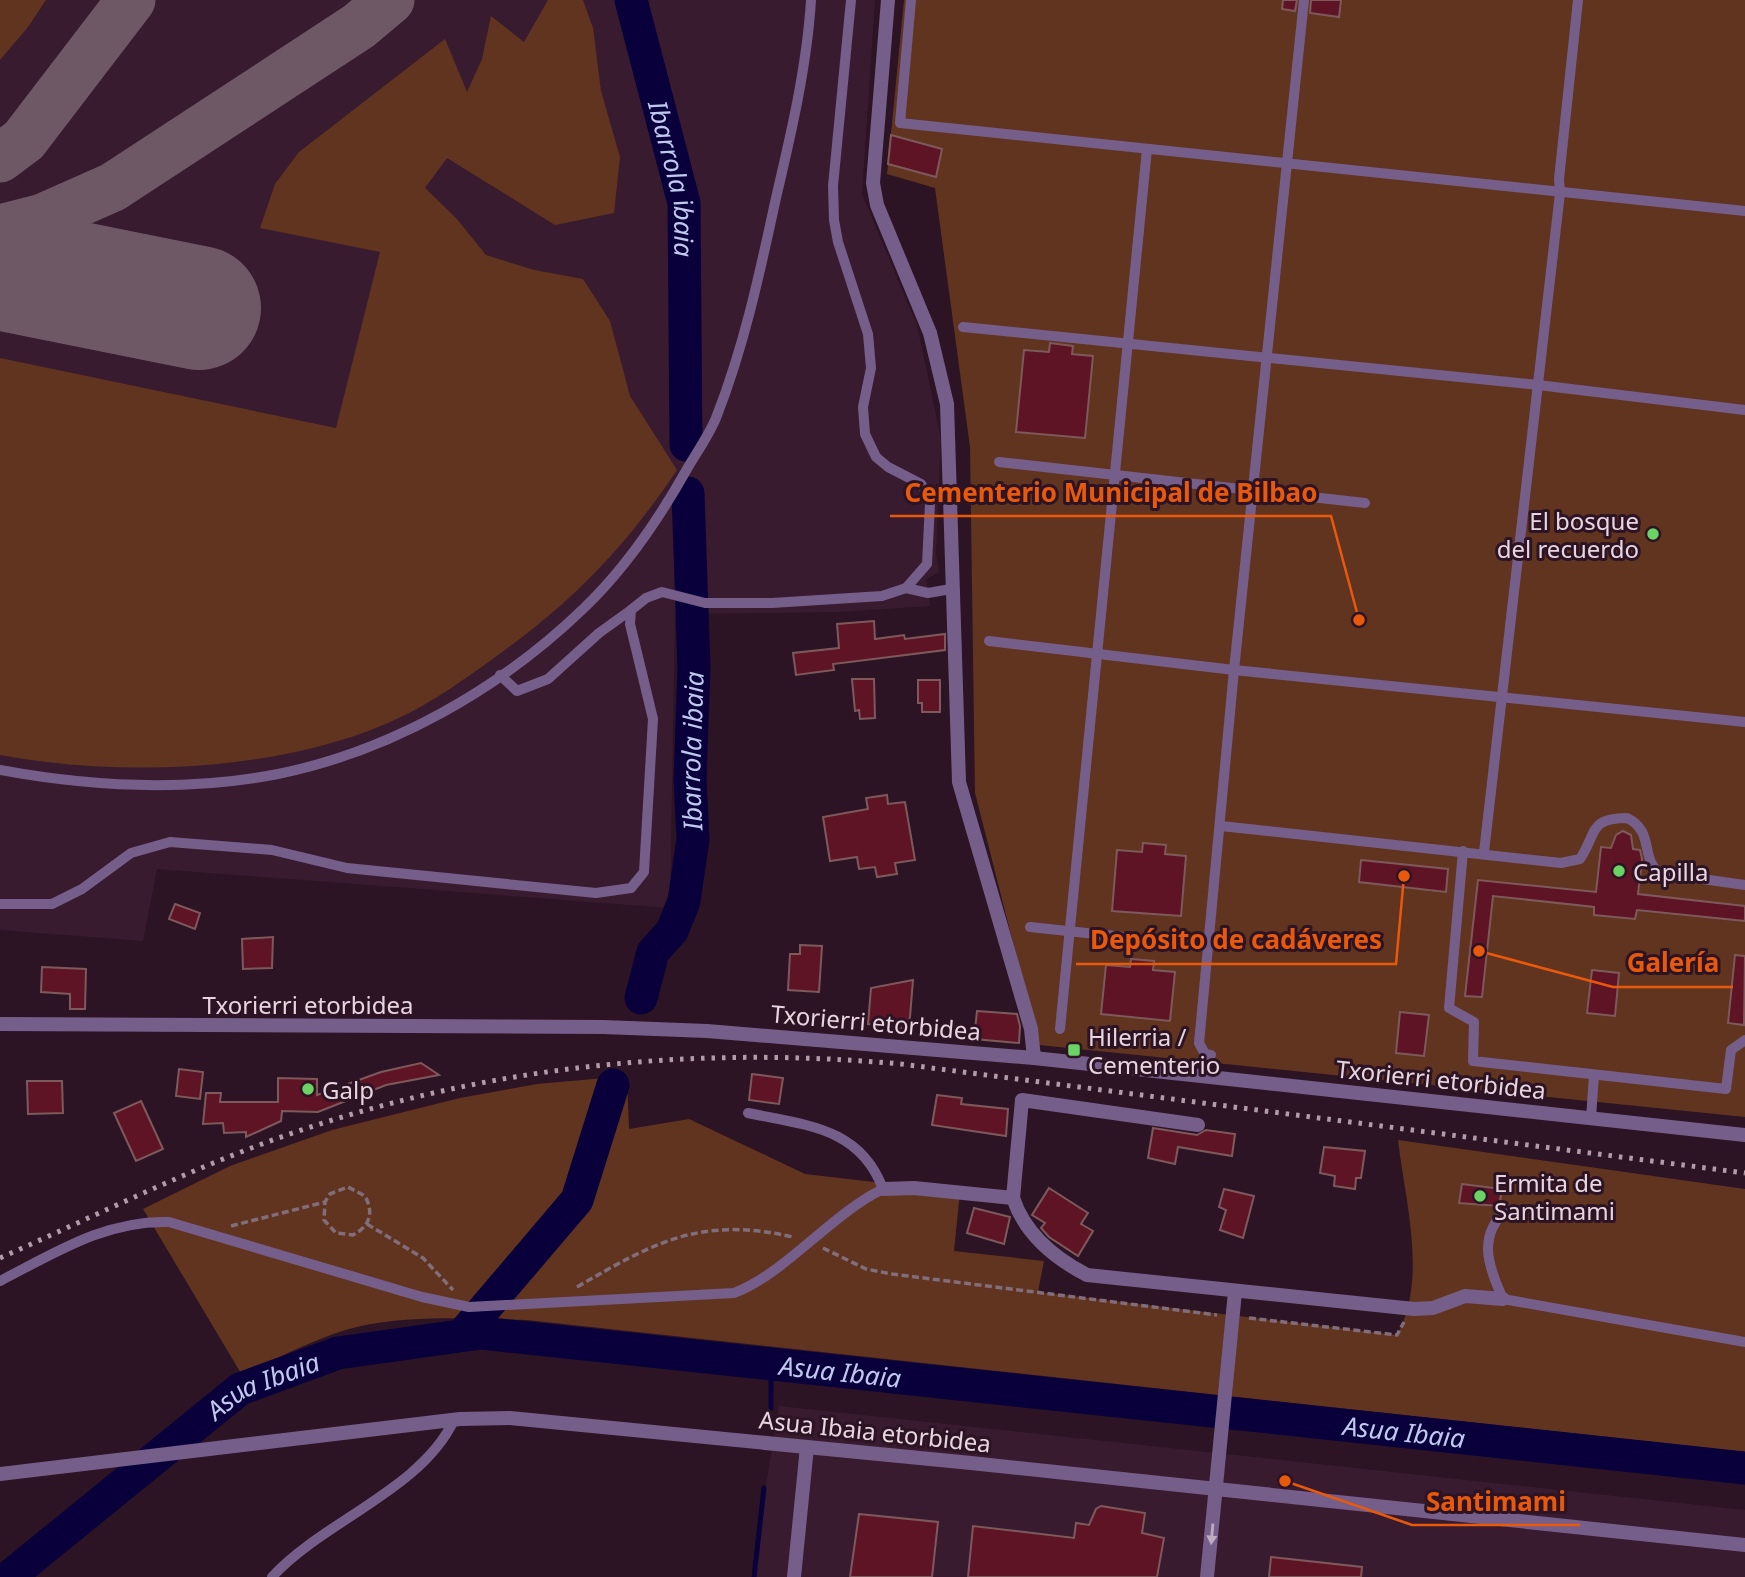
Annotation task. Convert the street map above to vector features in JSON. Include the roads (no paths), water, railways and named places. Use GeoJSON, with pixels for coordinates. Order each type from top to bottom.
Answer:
{"type":"FeatureCollection","features":[{"type":"Feature","properties":{"kind":"street"},"geometry":{"type":"LineString","coordinates":[[888,0],[873,183],[877,205],[930,333],[947,404],[951,450],[951,589],[959,782],[1031,1030],[1034,1058]]}},
{"type":"Feature","properties":{"kind":"street","name":"Txorierri etorbidea"},"geometry":{"type":"LineString","coordinates":[[0,1024],[603,1027],[820,1038],[1034,1058],[1745,1135]]}},
{"type":"Feature","properties":{"kind":"street"},"geometry":{"type":"LineString","coordinates":[[1198,1125],[1022,1100],[1013,1198],[1018,1212],[1040,1242],[1070,1266],[1087,1275],[1414,1309],[1433,1308],[1465,1296],[1503,1299]]}},
{"type":"Feature","properties":{"kind":"street"},"geometry":{"type":"LineString","coordinates":[[883,1189],[914,1188],[1013,1198]]}},
{"type":"Feature","properties":{"kind":"street"},"geometry":{"type":"LineString","coordinates":[[1207,1577],[1235,1292]]}},
{"type":"Feature","properties":{"kind":"street","name":"Asua Ibaia etorbidea"},"geometry":{"type":"LineString","coordinates":[[0,1474],[454,1420],[523,1419],[1745,1545]]}},
{"type":"Feature","properties":{"kind":"street"},"geometry":{"type":"LineString","coordinates":[[794,1577],[807,1447]]}},
{"type":"Feature","properties":{"kind":"lane"},"geometry":{"type":"LineString","coordinates":[[0,770],[121,787],[185,785],[278,774],[360,750],[432,719],[500,675],[583,609],[632,553],[671,497],[715,420],[754,300],[783,169],[809,25],[811,0]]}},
{"type":"Feature","properties":{"kind":"lane"},"geometry":{"type":"LineString","coordinates":[[500,675],[517,691],[548,678],[646,598],[662,592],[705,603],[772,603],[882,596],[906,588],[927,564],[930,502],[920,484],[888,467],[876,457],[865,434],[863,407],[871,368],[868,334],[838,242],[834,220],[833,186],[851,0]]}},
{"type":"Feature","properties":{"kind":"lane"},"geometry":{"type":"LineString","coordinates":[[911,0],[900,123],[1745,211]]}},
{"type":"Feature","properties":{"kind":"lane"},"geometry":{"type":"LineString","coordinates":[[1211,1055],[1205,1054],[1199,1043],[1234,670],[1304,0]]}},
{"type":"Feature","properties":{"kind":"lane"},"geometry":{"type":"LineString","coordinates":[[1484,852],[1560,193],[1559,180],[1578,0]]}},
{"type":"Feature","properties":{"kind":"lane"},"geometry":{"type":"LineString","coordinates":[[1060,1029],[1147,149]]}},
{"type":"Feature","properties":{"kind":"lane"},"geometry":{"type":"LineString","coordinates":[[963,327],[1538,385],[1745,410]]}},
{"type":"Feature","properties":{"kind":"lane"},"geometry":{"type":"LineString","coordinates":[[999,462],[1365,503]]}},
{"type":"Feature","properties":{"kind":"lane"},"geometry":{"type":"LineString","coordinates":[[906,588],[928,593],[951,589]]}},
{"type":"Feature","properties":{"kind":"lane"},"geometry":{"type":"LineString","coordinates":[[0,904],[52,904],[82,889],[131,853],[170,842],[272,850],[347,868],[596,893],[631,888],[643,872],[653,719],[630,624],[631,610]]}},
{"type":"Feature","properties":{"kind":"lane"},"geometry":{"type":"LineString","coordinates":[[989,641],[1234,670],[1502,695],[1745,722]]}},
{"type":"Feature","properties":{"kind":"lane"},"geometry":{"type":"LineString","coordinates":[[1221,827],[1571,862],[1580,859],[1590,833],[1600,822],[1627,818],[1642,830],[1651,863],[1660,873],[1745,885]]}},
{"type":"Feature","properties":{"kind":"lane"},"geometry":{"type":"LineString","coordinates":[[1463,851],[1449,1008],[1474,1022],[1474,1061],[1726,1089],[1731,1050],[1745,1040]]}},
{"type":"Feature","properties":{"kind":"lane"},"geometry":{"type":"LineString","coordinates":[[1030,927],[1209,946]]}},
{"type":"Feature","properties":{"kind":"lane"},"geometry":{"type":"LineString","coordinates":[[1591,1118],[1594,1075]]}},
{"type":"Feature","properties":{"kind":"lane"},"geometry":{"type":"LineString","coordinates":[[0,1281],[86,1236],[126,1224],[169,1222],[422,1297],[469,1307],[734,1293],[745,1289],[862,1201],[883,1189],[876,1170],[855,1146],[837,1134],[748,1113]]}},
{"type":"Feature","properties":{"kind":"lane"},"geometry":{"type":"LineString","coordinates":[[1507,1209],[1490,1228],[1487,1240],[1489,1262],[1503,1299],[1745,1342]]}},
{"type":"Feature","properties":{"kind":"lane"},"geometry":{"type":"LineString","coordinates":[[272,1577],[292,1555],[416,1469],[448,1433],[454,1420]]}},
{"type":"Feature","properties":{"kind":"waterway","name":"Ibarrola ibaia"},"geometry":{"type":"LineString","coordinates":[[631,0],[684,203],[686,445]]}},
{"type":"Feature","properties":{"kind":"waterway","name":"Ibarrola ibaia"},"geometry":{"type":"LineString","coordinates":[[641,998],[653,952],[672,931],[684,901],[693,839],[690,780],[694,667],[688,493]]}},
{"type":"Feature","properties":{"kind":"waterway","name":"Ibarrola ibaia"},"geometry":{"type":"LineString","coordinates":[[463,1334],[577,1200],[613,1085]]}},
{"type":"Feature","properties":{"kind":"waterway","name":"Asua Ibaia"},"geometry":{"type":"LineString","coordinates":[[9,1577],[240,1389],[338,1353],[481,1333],[1745,1468]]}},
{"type":"Feature","properties":{"kind":"waterway"},"geometry":{"type":"LineString","coordinates":[[771,1365],[771,1408]]}},
{"type":"Feature","properties":{"kind":"waterway"},"geometry":{"type":"LineString","coordinates":[[754,1577],[764,1488]]}},
{"type":"Feature","properties":{"kind":"railway"},"geometry":{"type":"LineString","coordinates":[[0,1258],[250,1148],[362,1111],[513,1077],[590,1066],[667,1060],[745,1057],[901,1064],[1745,1173]]}},
{"type":"Feature","properties":{"kind":"place","name":"El bosque del recuerdo"},"geometry":{"type":"Point","coordinates":[1653,534]}},
{"type":"Feature","properties":{"kind":"place","name":"Cementerio Municipal de Bilbao"},"geometry":{"type":"Point","coordinates":[1359,620]}},
{"type":"Feature","properties":{"kind":"place","name":"Capilla"},"geometry":{"type":"Point","coordinates":[1619,871]}},
{"type":"Feature","properties":{"kind":"place","name":"Depósito de cadáveres"},"geometry":{"type":"Point","coordinates":[1404,876]}},
{"type":"Feature","properties":{"kind":"place","name":"Galería"},"geometry":{"type":"Point","coordinates":[1479,951]}},
{"type":"Feature","properties":{"kind":"place","name":"Hilerria / Cementerio"},"geometry":{"type":"Point","coordinates":[1074,1050]}},
{"type":"Feature","properties":{"kind":"place","name":"Galp"},"geometry":{"type":"Point","coordinates":[308,1089]}},
{"type":"Feature","properties":{"kind":"place","name":"Ermita de Santimami"},"geometry":{"type":"Point","coordinates":[1480,1196]}},
{"type":"Feature","properties":{"kind":"place","name":"Santimami"},"geometry":{"type":"Point","coordinates":[1285,1481]}}]}
